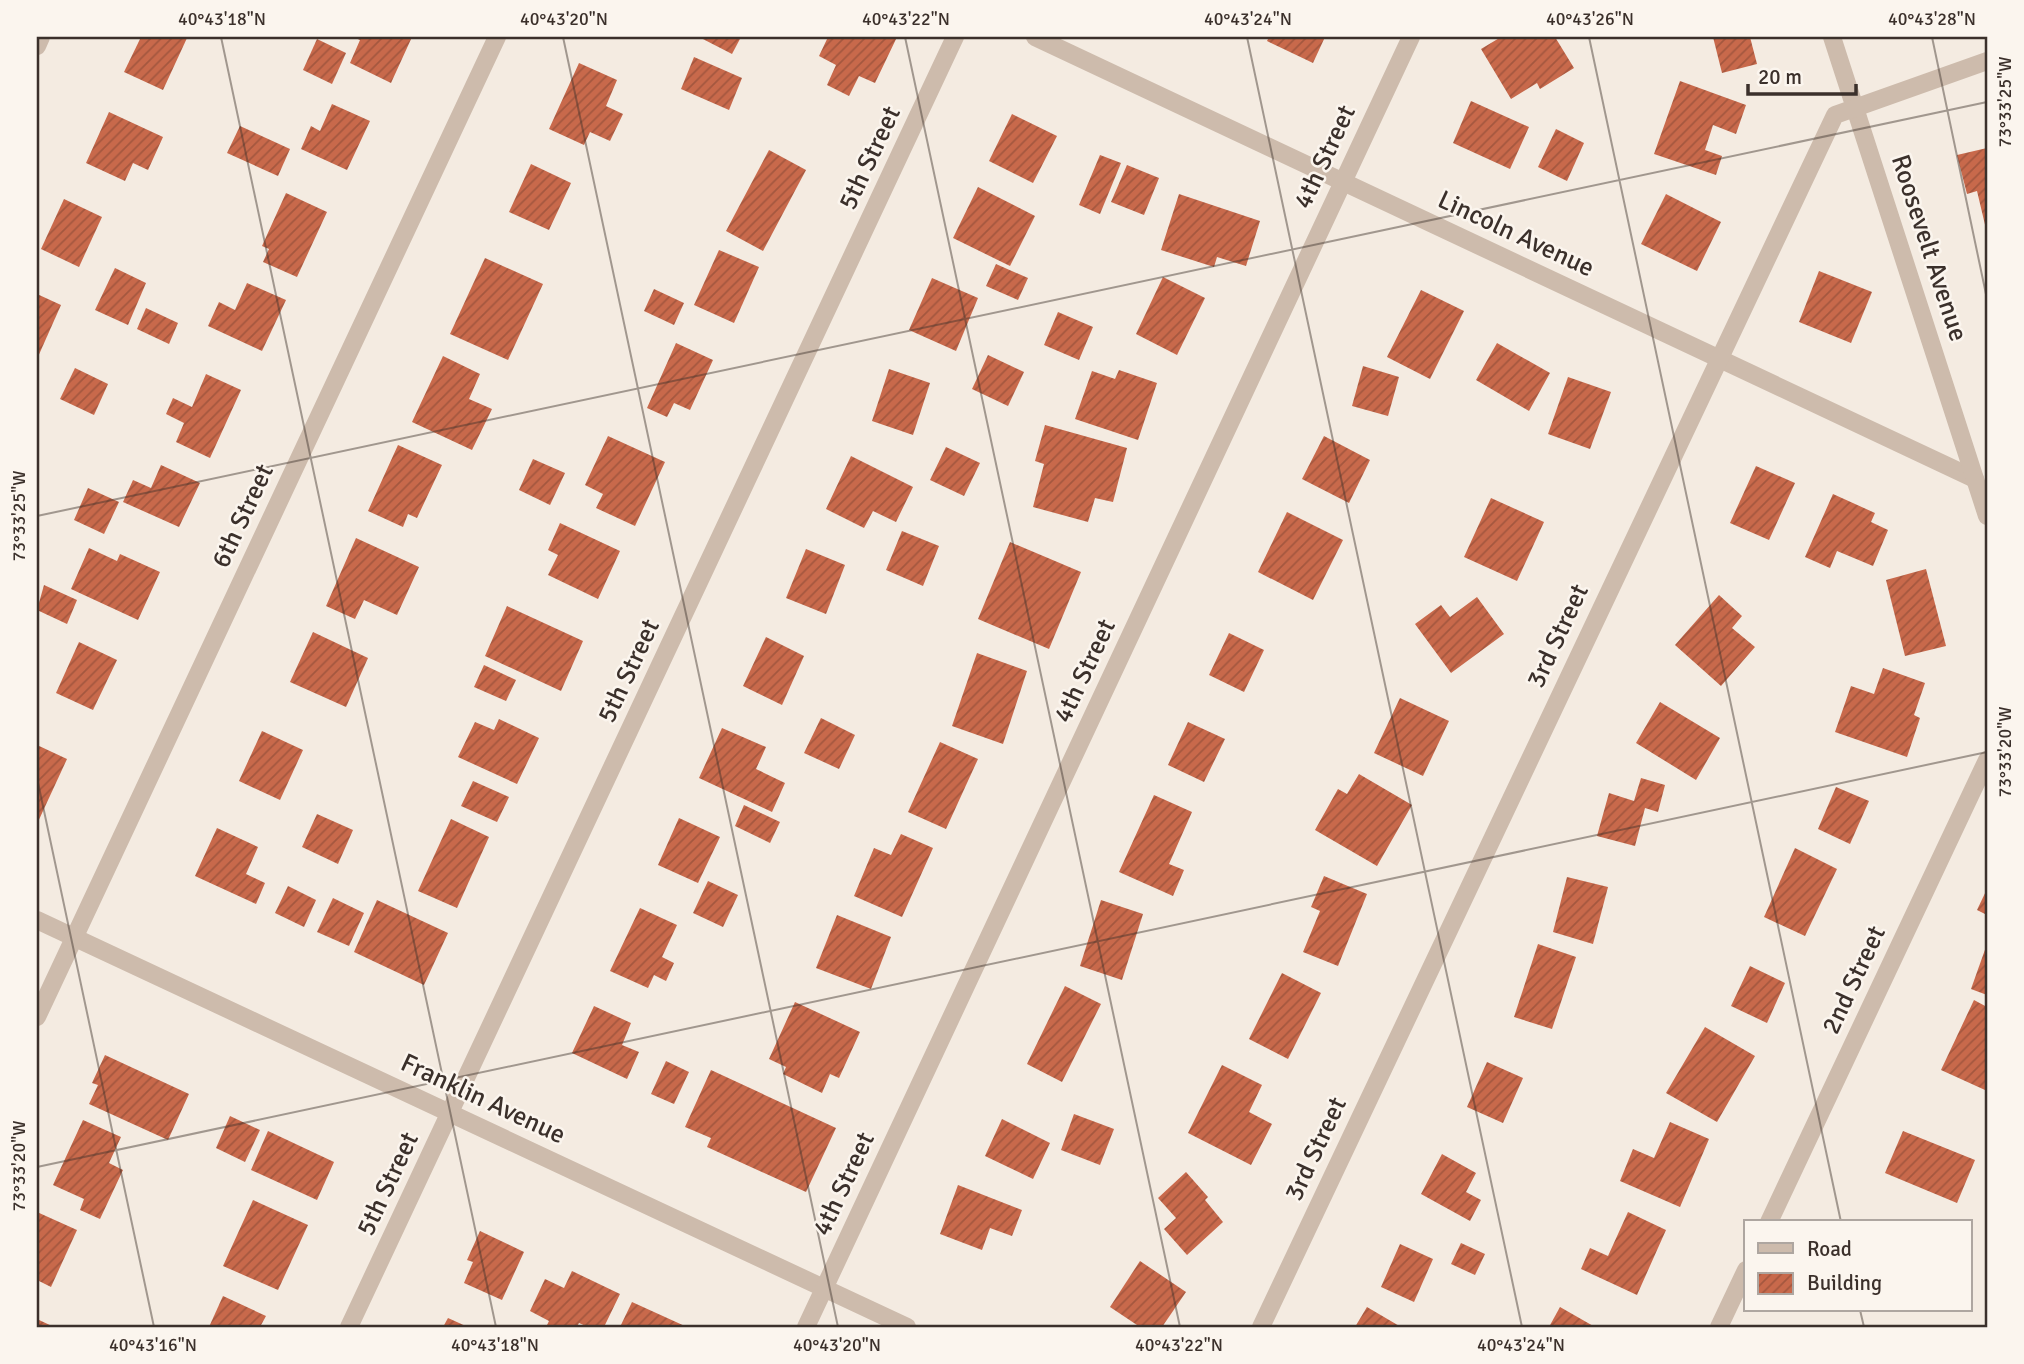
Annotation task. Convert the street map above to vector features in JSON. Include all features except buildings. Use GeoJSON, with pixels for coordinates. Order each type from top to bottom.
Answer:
{"type":"FeatureCollection","features":[{"type":"Feature","properties":{"kind":"street"},"geometry":{"type":"LineString","coordinates":[[37,46],[41,37]]}},
{"type":"Feature","properties":{"kind":"street","name":"6th Street"},"geometry":{"type":"LineString","coordinates":[[37,1017],[497,37]]}},
{"type":"Feature","properties":{"kind":"street","name":"5th Street"},"geometry":{"type":"LineString","coordinates":[[349,1327],[955,37]]}},
{"type":"Feature","properties":{"kind":"street","name":"Lincoln Avenue"},"geometry":{"type":"LineString","coordinates":[[1035,37],[1975,479]]}},
{"type":"Feature","properties":{"kind":"street","name":"4th Street"},"geometry":{"type":"LineString","coordinates":[[806,1327],[1410,37]]}},
{"type":"Feature","properties":{"kind":"street","name":"Roosevelt Avenue"},"geometry":{"type":"LineString","coordinates":[[1832,37],[1987,516]]}},
{"type":"Feature","properties":{"kind":"street","name":"3rd Street"},"geometry":{"type":"LineString","coordinates":[[1261,1327],[1835,115],[1987,61]]}},
{"type":"Feature","properties":{"kind":"street","name":"2nd Street"},"geometry":{"type":"LineString","coordinates":[[1770,1220],[1987,760]]}},
{"type":"Feature","properties":{"kind":"street","name":"Franklin Avenue"},"geometry":{"type":"LineString","coordinates":[[37,920],[907,1327]]}},
{"type":"Feature","properties":{"kind":"street"},"geometry":{"type":"LineString","coordinates":[[1719,1327],[1744,1274]]}}]}
